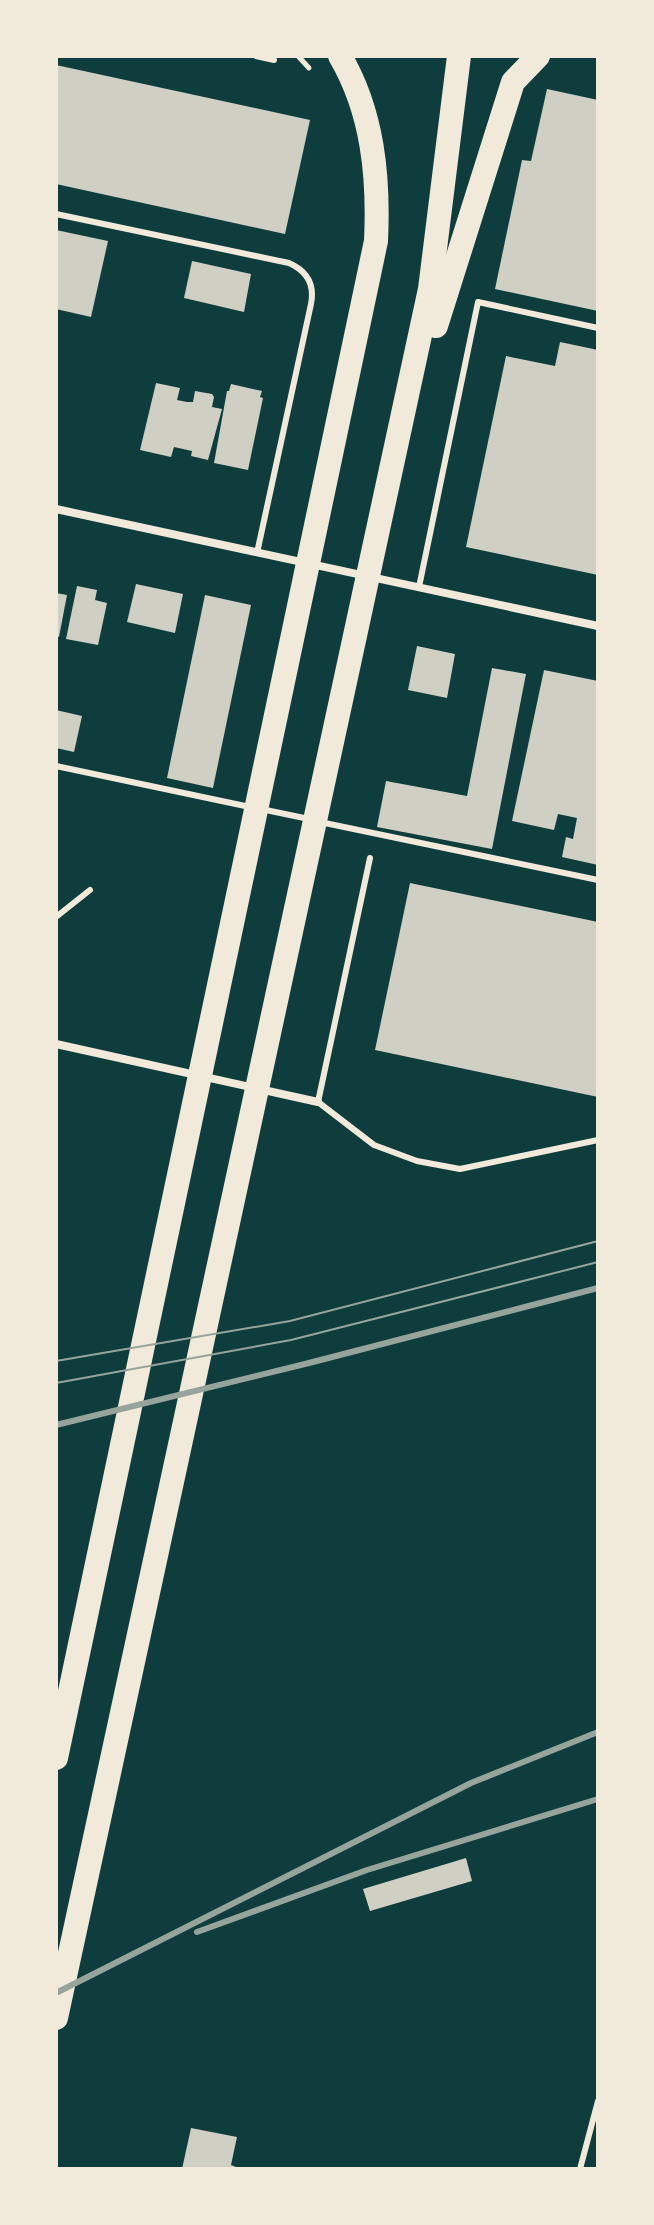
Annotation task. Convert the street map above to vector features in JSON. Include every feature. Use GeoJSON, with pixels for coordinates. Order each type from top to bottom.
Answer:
{"type":"FeatureCollection","features":[{"type":"Feature","properties":{"kind":"highway"},"geometry":{"type":"LineString","coordinates":[[56,1758],[376,241],[378,205],[371,138],[354,79],[340,56]]}},
{"type":"Feature","properties":{"kind":"highway"},"geometry":{"type":"LineString","coordinates":[[56,2018],[430,289],[459,56]]}},
{"type":"Feature","properties":{"kind":"highway"},"geometry":{"type":"LineString","coordinates":[[391,469],[513,82],[538,56]]}},
{"type":"Feature","properties":{"kind":"street"},"geometry":{"type":"LineString","coordinates":[[56,509],[598,626]]}},
{"type":"Feature","properties":{"kind":"street"},"geometry":{"type":"LineString","coordinates":[[56,1044],[318,1102]]}},
{"type":"Feature","properties":{"kind":"lane"},"geometry":{"type":"LineString","coordinates":[[256,56],[274,60]]}},
{"type":"Feature","properties":{"kind":"lane"},"geometry":{"type":"LineString","coordinates":[[56,214],[289,263],[306,274],[313,293],[257,553]]}},
{"type":"Feature","properties":{"kind":"lane"},"geometry":{"type":"LineString","coordinates":[[419,587],[478,302],[598,328]]}},
{"type":"Feature","properties":{"kind":"lane"},"geometry":{"type":"LineString","coordinates":[[296,577],[299,561]]}},
{"type":"Feature","properties":{"kind":"lane"},"geometry":{"type":"LineString","coordinates":[[56,766],[598,880]]}},
{"type":"Feature","properties":{"kind":"lane"},"geometry":{"type":"LineString","coordinates":[[244,822],[250,791]]}},
{"type":"Feature","properties":{"kind":"lane"},"geometry":{"type":"LineString","coordinates":[[370,858],[318,1102],[374,1145],[417,1161],[460,1169],[598,1140]]}},
{"type":"Feature","properties":{"kind":"lane"},"geometry":{"type":"LineString","coordinates":[[56,917],[90,890]]}},
{"type":"Feature","properties":{"kind":"lane"},"geometry":{"type":"LineString","coordinates":[[190,1073],[193,1061]]}},
{"type":"Feature","properties":{"kind":"lane"},"geometry":{"type":"LineString","coordinates":[[580,2169],[598,2101]]}},
{"type":"Feature","properties":{"kind":"path"},"geometry":{"type":"LineString","coordinates":[[298,56],[309,68]]}},
{"type":"Feature","properties":{"kind":"building"},"geometry":{"type":"Polygon","coordinates":[[[56,65],[310,120],[285,234],[56,184],[56,65]]]}},
{"type":"Feature","properties":{"kind":"building"},"geometry":{"type":"Polygon","coordinates":[[[547,89],[598,100],[598,311],[495,289],[522,160],[531,161],[547,89]]]}},
{"type":"Feature","properties":{"kind":"building"},"geometry":{"type":"Polygon","coordinates":[[[56,230],[108,241],[91,317],[56,309],[56,230]]]}},
{"type":"Feature","properties":{"kind":"building"},"geometry":{"type":"Polygon","coordinates":[[[192,261],[251,274],[244,312],[184,298],[192,261]]]}},
{"type":"Feature","properties":{"kind":"building"},"geometry":{"type":"Polygon","coordinates":[[[560,342],[598,350],[598,575],[466,547],[506,356],[555,366],[560,342]]]}},
{"type":"Feature","properties":{"kind":"building"},"geometry":{"type":"Polygon","coordinates":[[[156,383],[180,388],[177,400],[187,402],[193,402],[195,391],[212,394],[212,407],[222,409],[208,460],[191,456],[192,451],[174,447],[171,457],[140,450],[156,383]]]}},
{"type":"Feature","properties":{"kind":"building"},"geometry":{"type":"Polygon","coordinates":[[[231,384],[262,391],[248,470],[214,463],[227,391],[231,384]]]}},
{"type":"Feature","properties":{"kind":"building"},"geometry":{"type":"Polygon","coordinates":[[[136,584],[183,594],[175,633],[127,622],[136,584]]]}},
{"type":"Feature","properties":{"kind":"building"},"geometry":{"type":"Polygon","coordinates":[[[77,586],[97,590],[95,600],[107,603],[98,645],[66,639],[77,586]]]}},
{"type":"Feature","properties":{"kind":"building"},"geometry":{"type":"Polygon","coordinates":[[[56,593],[67,595],[59,637],[56,636],[56,593]]]}},
{"type":"Feature","properties":{"kind":"building"},"geometry":{"type":"Polygon","coordinates":[[[205,595],[251,605],[213,788],[167,778],[205,595]]]}},
{"type":"Feature","properties":{"kind":"building"},"geometry":{"type":"Polygon","coordinates":[[[417,646],[455,654],[447,698],[408,690],[417,646]]]}},
{"type":"Feature","properties":{"kind":"building"},"geometry":{"type":"Polygon","coordinates":[[[492,668],[526,674],[492,849],[377,827],[386,781],[467,796],[492,668]]]}},
{"type":"Feature","properties":{"kind":"building"},"geometry":{"type":"Polygon","coordinates":[[[544,670],[598,681],[598,865],[562,857],[566,837],[573,839],[577,818],[558,814],[554,830],[512,821],[544,670]]]}},
{"type":"Feature","properties":{"kind":"building"},"geometry":{"type":"Polygon","coordinates":[[[56,710],[82,716],[74,752],[56,748],[56,710]]]}},
{"type":"Feature","properties":{"kind":"building"},"geometry":{"type":"Polygon","coordinates":[[[410,883],[598,922],[598,1097],[375,1050],[410,883]]]}},
{"type":"Feature","properties":{"kind":"building"},"geometry":{"type":"Polygon","coordinates":[[[466,1858],[472,1881],[370,1911],[363,1889],[466,1858]]]}},
{"type":"Feature","properties":{"kind":"building"},"geometry":{"type":"Polygon","coordinates":[[[191,2128],[237,2137],[231,2165],[241,2169],[182,2169],[191,2128]]]}},
{"type":"Feature","properties":{"kind":"tram line"},"geometry":{"type":"LineString","coordinates":[[56,1361],[290,1321],[598,1241]]}},
{"type":"Feature","properties":{"kind":"tram line"},"geometry":{"type":"LineString","coordinates":[[56,1383],[291,1340],[598,1262]]}},
{"type":"Feature","properties":{"kind":"railway"},"geometry":{"type":"LineString","coordinates":[[56,1425],[598,1288]]}},
{"type":"Feature","properties":{"kind":"railway"},"geometry":{"type":"LineString","coordinates":[[56,1993],[471,1783],[598,1732]]}},
{"type":"Feature","properties":{"kind":"railway"},"geometry":{"type":"LineString","coordinates":[[197,1932],[367,1870],[598,1799]]}}]}
